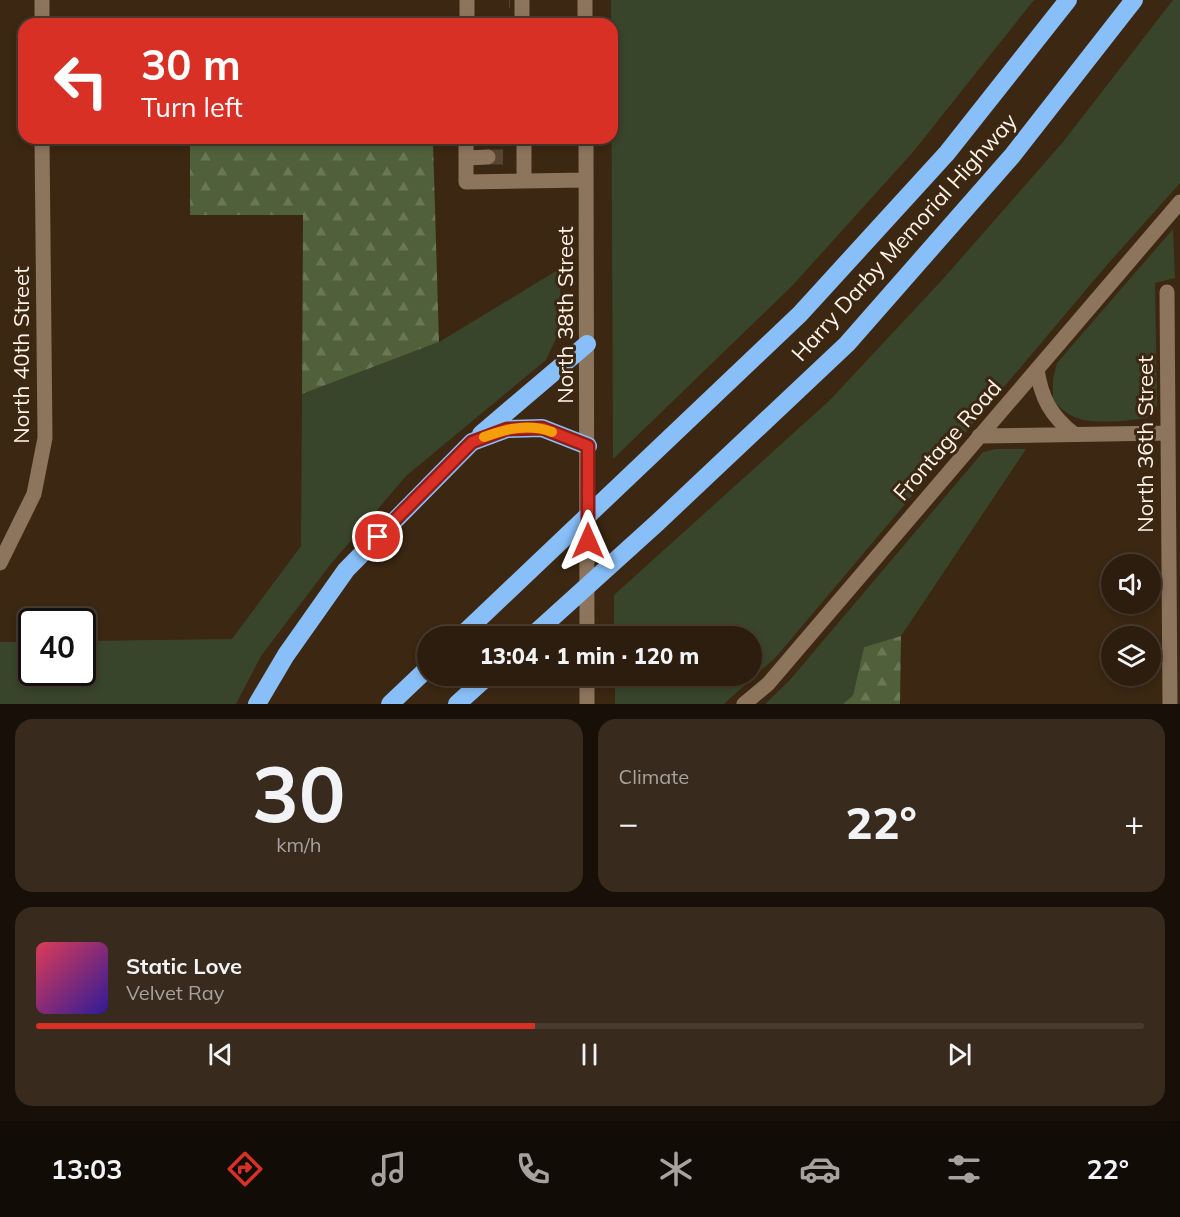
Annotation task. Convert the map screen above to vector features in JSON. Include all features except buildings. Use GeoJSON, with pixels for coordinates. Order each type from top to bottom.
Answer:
{"type":"FeatureCollection","features":[{"type":"Feature","properties":{"kind":"highway","name":"Harry Darby Memorial Highway"},"geometry":{"type":"LineString","coordinates":[[471,626],[654,450],[800,314],[946,153],[1068,0]]}},
{"type":"Feature","properties":{"kind":"highway","name":"Harry Darby Memorial Highway"},"geometry":{"type":"LineString","coordinates":[[543,626],[657,523],[847,344],[1012,156],[1134,0]]}},
{"type":"Feature","properties":{"kind":"highway"},"geometry":{"type":"LineString","coordinates":[[257,704],[286,655],[346,570],[472,442],[587,344]]}},
{"type":"Feature","properties":{"kind":"highway"},"geometry":{"type":"LineString","coordinates":[[472,442],[507,429],[542,428],[588,446]]}},
{"type":"Feature","properties":{"kind":"highway"},"geometry":{"type":"LineString","coordinates":[[390,704],[417,678]]}},
{"type":"Feature","properties":{"kind":"highway"},"geometry":{"type":"LineString","coordinates":[[457,704],[477,686]]}},
{"type":"Feature","properties":{"kind":"street"},"geometry":{"type":"LineString","coordinates":[[42,0],[42,18]]}},
{"type":"Feature","properties":{"kind":"street"},"geometry":{"type":"LineString","coordinates":[[467,0],[467,18]]}},
{"type":"Feature","properties":{"kind":"street"},"geometry":{"type":"LineString","coordinates":[[510,0],[522,0],[522,18]]}},
{"type":"Feature","properties":{"kind":"street"},"geometry":{"type":"LineString","coordinates":[[585,0],[585,18]]}},
{"type":"Feature","properties":{"kind":"street","name":"North 40th Street"},"geometry":{"type":"LineString","coordinates":[[0,563],[34,494],[45,438],[42,144]]}},
{"type":"Feature","properties":{"kind":"street"},"geometry":{"type":"LineString","coordinates":[[466,144],[466,182],[586,180]]}},
{"type":"Feature","properties":{"kind":"street"},"geometry":{"type":"LineString","coordinates":[[522,144],[517,157],[524,181]]}},
{"type":"Feature","properties":{"kind":"street","name":"North 38th Street"},"geometry":{"type":"LineString","coordinates":[[586,144],[587,626]]}},
{"type":"Feature","properties":{"kind":"street"},"geometry":{"type":"LineString","coordinates":[[466,158],[488,158]]}},
{"type":"Feature","properties":{"kind":"street","name":"Frontage Road"},"geometry":{"type":"LineString","coordinates":[[744,704],[768,684],[1180,202]]}},
{"type":"Feature","properties":{"kind":"street","name":"North 36th Street"},"geometry":{"type":"LineString","coordinates":[[1167,292],[1170,704]]}},
{"type":"Feature","properties":{"kind":"street"},"geometry":{"type":"LineString","coordinates":[[1037,369],[1046,405],[1056,420],[1074,434]]}},
{"type":"Feature","properties":{"kind":"street"},"geometry":{"type":"LineString","coordinates":[[979,436],[1167,433]]}},
{"type":"Feature","properties":{"kind":"street"},"geometry":{"type":"LineString","coordinates":[[587,686],[587,704]]}},
{"type":"Feature","properties":{"kind":"green space"},"geometry":{"type":"Polygon","coordinates":[[[611,0],[1034,0],[913,152],[792,286],[613,459],[612,144],[618,144],[618,18],[611,18],[611,0]]]}},
{"type":"Feature","properties":{"kind":"green space"},"geometry":{"type":"Polygon","coordinates":[[[1173,0],[1180,0],[1180,183],[1106,266],[776,657],[762,670],[762,626],[614,626],[614,595],[829,401],[943,279],[1063,142],[1173,0]]]}},
{"type":"Feature","properties":{"kind":"green space"},"geometry":{"type":"Polygon","coordinates":[[[387,17],[387,18],[189,18],[387,17]]]}},
{"type":"Feature","properties":{"kind":"green space"},"geometry":{"type":"Polygon","coordinates":[[[190,144],[433,144],[439,342],[302,394],[303,215],[190,215],[190,144]]]}},
{"type":"Feature","properties":{"kind":"green space"},"geometry":{"type":"Polygon","coordinates":[[[1173,229],[1175,278],[1155,283],[1157,406],[1152,416],[1106,422],[1087,421],[1072,416],[1053,400],[1053,379],[1057,363],[1173,229]]]}},
{"type":"Feature","properties":{"kind":"green space"},"geometry":{"type":"Polygon","coordinates":[[[561,268],[559,332],[546,360],[406,476],[330,565],[261,656],[236,704],[0,704],[0,642],[18,642],[18,686],[96,686],[96,641],[232,639],[301,546],[302,394],[439,342],[561,268]]]}},
{"type":"Feature","properties":{"kind":"green space"},"geometry":{"type":"Polygon","coordinates":[[[996,449],[1026,449],[901,636],[864,647],[853,695],[843,704],[765,704],[789,681],[983,452],[996,449]]]}},
{"type":"Feature","properties":{"kind":"green space"},"geometry":{"type":"Polygon","coordinates":[[[901,636],[900,704],[843,704],[853,695],[864,647],[901,636]]]}},
{"type":"Feature","properties":{"kind":"green space"},"geometry":{"type":"Polygon","coordinates":[[[615,686],[744,686],[724,704],[615,704],[615,686]]]}},
{"type":"Feature","properties":{"kind":"tunnel"},"geometry":{"type":"LineString","coordinates":[[488,157],[510,157]]}},
{"type":"Feature","properties":{"kind":"slow traffic"},"geometry":{"type":"LineString","coordinates":[[484,437],[507,429],[542,428],[552,432]]}},
{"type":"Feature","properties":{"kind":"route"},"geometry":{"type":"LineString","coordinates":[[378,537],[472,442],[507,429],[542,428],[588,446],[588,541]]}}]}
